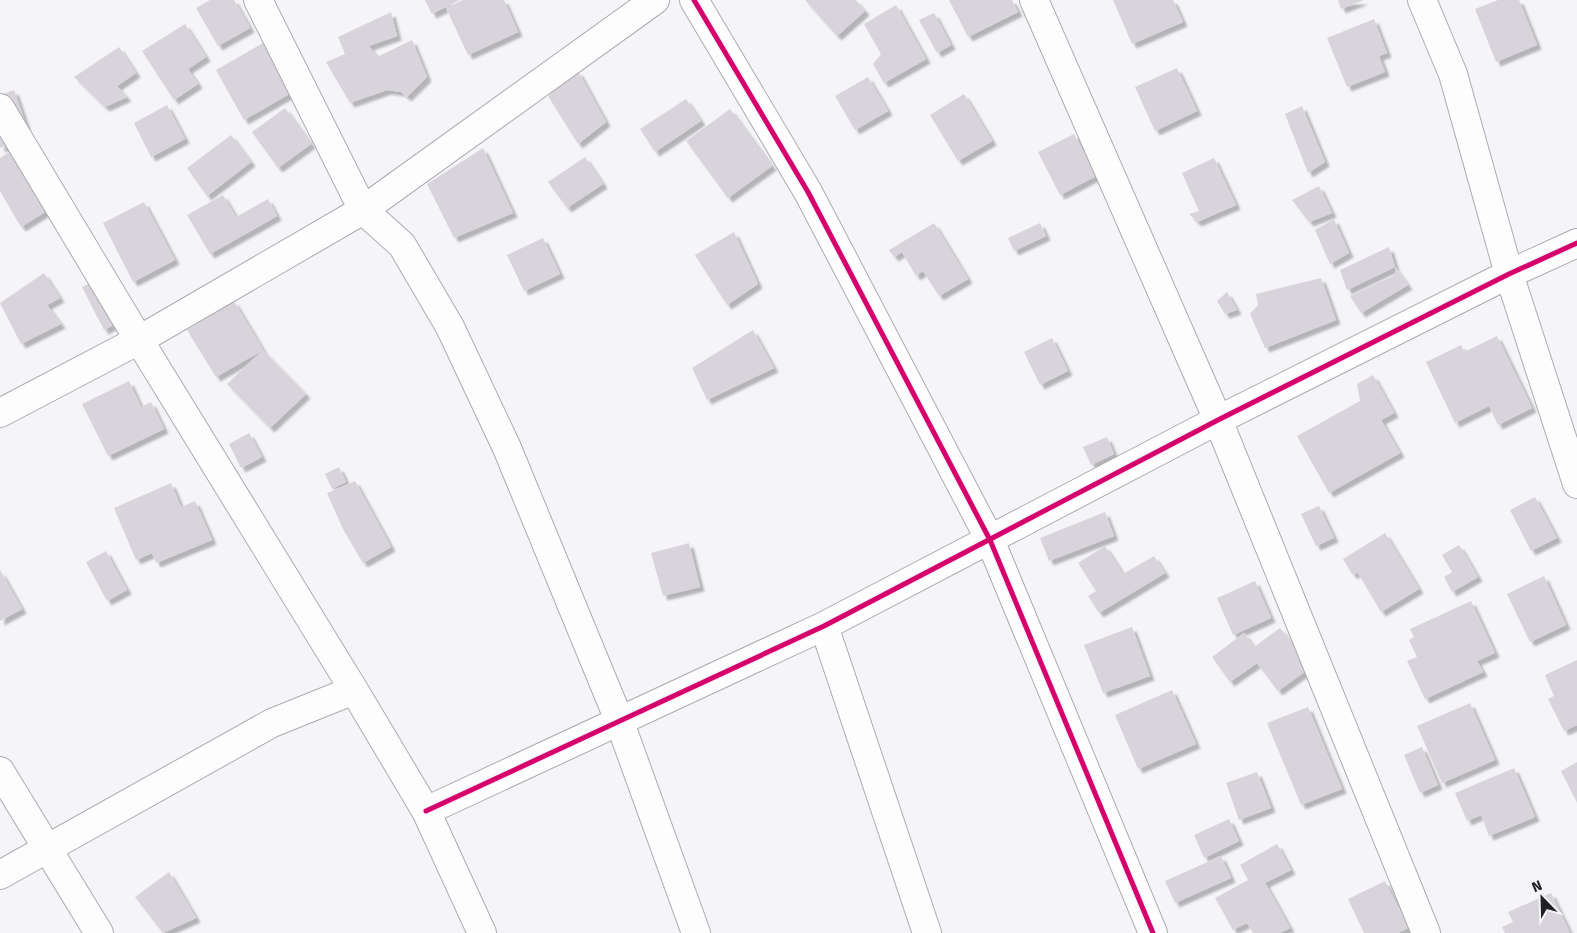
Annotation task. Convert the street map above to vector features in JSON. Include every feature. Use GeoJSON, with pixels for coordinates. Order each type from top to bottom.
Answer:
{"type":"FeatureCollection","features":[{"type":"Feature","properties":{"kind":"street"},"geometry":{"type":"LineString","coordinates":[[258,0],[363,210],[402,245],[450,327],[507,448],[619,720],[696,933]]}},
{"type":"Feature","properties":{"kind":"street"},"geometry":{"type":"LineString","coordinates":[[0,413],[139,340],[363,210],[655,0]]}},
{"type":"Feature","properties":{"kind":"street"},"geometry":{"type":"LineString","coordinates":[[694,0],[808,192],[990,540],[1153,933]]}},
{"type":"Feature","properties":{"kind":"street"},"geometry":{"type":"LineString","coordinates":[[1034,0],[1218,420],[1426,933]]}},
{"type":"Feature","properties":{"kind":"street"},"geometry":{"type":"LineString","coordinates":[[1422,0],[1453,74],[1510,274],[1577,484]]}},
{"type":"Feature","properties":{"kind":"street"},"geometry":{"type":"LineString","coordinates":[[0,108],[426,811],[482,933]]}},
{"type":"Feature","properties":{"kind":"street"},"geometry":{"type":"LineString","coordinates":[[426,811],[824,626],[1218,420],[1510,274],[1577,243]]}},
{"type":"Feature","properties":{"kind":"street"},"geometry":{"type":"LineString","coordinates":[[824,626],[927,933]]}},
{"type":"Feature","properties":{"kind":"street"},"geometry":{"type":"LineString","coordinates":[[0,875],[272,723],[354,690]]}},
{"type":"Feature","properties":{"kind":"street"},"geometry":{"type":"LineString","coordinates":[[0,771],[99,933]]}},
{"type":"Feature","properties":{"kind":"building"},"geometry":{"type":"Polygon","coordinates":[[[210,0],[234,0],[250,28],[218,46],[196,8],[210,0]]]}},
{"type":"Feature","properties":{"kind":"building"},"geometry":{"type":"Polygon","coordinates":[[[425,0],[460,0],[432,14],[425,0]]]}},
{"type":"Feature","properties":{"kind":"building"},"geometry":{"type":"Polygon","coordinates":[[[463,0],[504,0],[518,32],[468,55],[446,8],[463,0]]]}},
{"type":"Feature","properties":{"kind":"building"},"geometry":{"type":"Polygon","coordinates":[[[805,0],[856,0],[865,11],[837,36],[805,0]]]}},
{"type":"Feature","properties":{"kind":"building"},"geometry":{"type":"Polygon","coordinates":[[[949,0],[1012,0],[1018,12],[968,37],[949,0]]]}},
{"type":"Feature","properties":{"kind":"building"},"geometry":{"type":"Polygon","coordinates":[[[1113,0],[1173,0],[1183,22],[1132,44],[1113,0]]]}},
{"type":"Feature","properties":{"kind":"building"},"geometry":{"type":"Polygon","coordinates":[[[1338,0],[1364,0],[1341,9],[1338,0]]]}},
{"type":"Feature","properties":{"kind":"building"},"geometry":{"type":"Polygon","coordinates":[[[1498,0],[1519,0],[1537,45],[1496,62],[1475,9],[1498,0]]]}},
{"type":"Feature","properties":{"kind":"building"},"geometry":{"type":"Polygon","coordinates":[[[896,5],[926,59],[884,83],[873,64],[881,54],[864,24],[896,5]]]}},
{"type":"Feature","properties":{"kind":"building"},"geometry":{"type":"Polygon","coordinates":[[[391,12],[397,36],[369,46],[377,57],[412,40],[427,77],[407,97],[401,92],[387,90],[350,103],[326,62],[345,54],[338,37],[391,12]]]}},
{"type":"Feature","properties":{"kind":"building"},"geometry":{"type":"Polygon","coordinates":[[[934,13],[951,45],[937,53],[919,20],[934,13]]]}},
{"type":"Feature","properties":{"kind":"building"},"geometry":{"type":"Polygon","coordinates":[[[1374,19],[1387,53],[1379,56],[1385,72],[1347,87],[1327,38],[1374,19]]]}},
{"type":"Feature","properties":{"kind":"building"},"geometry":{"type":"Polygon","coordinates":[[[185,24],[206,57],[188,69],[198,84],[174,100],[142,51],[185,24]]]}},
{"type":"Feature","properties":{"kind":"building"},"geometry":{"type":"Polygon","coordinates":[[[263,43],[291,93],[244,120],[216,70],[263,43]]]}},
{"type":"Feature","properties":{"kind":"building"},"geometry":{"type":"Polygon","coordinates":[[[119,47],[136,73],[117,86],[127,97],[105,107],[74,77],[119,47]]]}},
{"type":"Feature","properties":{"kind":"building"},"geometry":{"type":"Polygon","coordinates":[[[1177,68],[1197,111],[1155,131],[1135,87],[1177,68]]]}},
{"type":"Feature","properties":{"kind":"building"},"geometry":{"type":"Polygon","coordinates":[[[578,71],[606,122],[578,144],[548,96],[578,71]]]}},
{"type":"Feature","properties":{"kind":"building"},"geometry":{"type":"Polygon","coordinates":[[[868,77],[888,111],[855,130],[835,96],[868,77]]]}},
{"type":"Feature","properties":{"kind":"building"},"geometry":{"type":"Polygon","coordinates":[[[14,90],[26,125],[17,142],[0,148],[0,95],[14,90]]]}},
{"type":"Feature","properties":{"kind":"building"},"geometry":{"type":"Polygon","coordinates":[[[964,94],[992,141],[958,161],[930,115],[964,94]]]}},
{"type":"Feature","properties":{"kind":"building"},"geometry":{"type":"Polygon","coordinates":[[[686,99],[701,121],[655,152],[640,129],[686,99]]]}},
{"type":"Feature","properties":{"kind":"building"},"geometry":{"type":"Polygon","coordinates":[[[167,105],[185,139],[151,157],[134,123],[167,105]]]}},
{"type":"Feature","properties":{"kind":"building"},"geometry":{"type":"Polygon","coordinates":[[[1302,106],[1325,162],[1308,173],[1285,114],[1302,106]]]}},
{"type":"Feature","properties":{"kind":"building"},"geometry":{"type":"Polygon","coordinates":[[[285,108],[311,144],[278,168],[252,132],[285,108]]]}},
{"type":"Feature","properties":{"kind":"building"},"geometry":{"type":"Polygon","coordinates":[[[730,109],[772,166],[728,198],[686,141],[730,109]]]}},
{"type":"Feature","properties":{"kind":"building"},"geometry":{"type":"Polygon","coordinates":[[[1074,134],[1085,155],[1093,151],[1104,172],[1060,195],[1038,152],[1074,134]]]}},
{"type":"Feature","properties":{"kind":"building"},"geometry":{"type":"Polygon","coordinates":[[[231,135],[251,162],[207,196],[187,168],[231,135]]]}},
{"type":"Feature","properties":{"kind":"building"},"geometry":{"type":"Polygon","coordinates":[[[17,147],[53,207],[21,227],[0,191],[0,158],[17,147]]]}},
{"type":"Feature","properties":{"kind":"building"},"geometry":{"type":"Polygon","coordinates":[[[483,148],[513,213],[454,238],[427,184],[483,148]]]}},
{"type":"Feature","properties":{"kind":"building"},"geometry":{"type":"Polygon","coordinates":[[[585,157],[603,184],[567,208],[548,182],[585,157]]]}},
{"type":"Feature","properties":{"kind":"building"},"geometry":{"type":"Polygon","coordinates":[[[1214,158],[1236,205],[1197,222],[1189,214],[1199,211],[1182,173],[1214,158]]]}},
{"type":"Feature","properties":{"kind":"building"},"geometry":{"type":"Polygon","coordinates":[[[1319,186],[1332,213],[1309,222],[1292,200],[1319,186]]]}},
{"type":"Feature","properties":{"kind":"building"},"geometry":{"type":"Polygon","coordinates":[[[223,195],[236,217],[268,199],[277,216],[210,254],[187,215],[223,195]]]}},
{"type":"Feature","properties":{"kind":"building"},"geometry":{"type":"Polygon","coordinates":[[[144,202],[175,260],[133,282],[103,223],[144,202]]]}},
{"type":"Feature","properties":{"kind":"building"},"geometry":{"type":"Polygon","coordinates":[[[1334,219],[1349,253],[1330,264],[1315,230],[1334,219]]]}},
{"type":"Feature","properties":{"kind":"building"},"geometry":{"type":"Polygon","coordinates":[[[934,223],[968,279],[939,296],[923,271],[916,276],[902,252],[894,257],[889,250],[934,223]]]}},
{"type":"Feature","properties":{"kind":"building"},"geometry":{"type":"Polygon","coordinates":[[[1040,223],[1046,236],[1014,251],[1008,238],[1040,223]]]}},
{"type":"Feature","properties":{"kind":"building"},"geometry":{"type":"Polygon","coordinates":[[[734,232],[758,284],[727,305],[695,255],[734,232]]]}},
{"type":"Feature","properties":{"kind":"building"},"geometry":{"type":"Polygon","coordinates":[[[543,238],[560,274],[524,291],[507,255],[543,238]]]}},
{"type":"Feature","properties":{"kind":"building"},"geometry":{"type":"Polygon","coordinates":[[[1389,247],[1395,267],[1347,290],[1340,270],[1389,247]]]}},
{"type":"Feature","properties":{"kind":"building"},"geometry":{"type":"Polygon","coordinates":[[[1395,267],[1408,285],[1361,313],[1350,296],[1395,275],[1395,267]]]}},
{"type":"Feature","properties":{"kind":"building"},"geometry":{"type":"Polygon","coordinates":[[[44,273],[60,298],[47,305],[61,324],[21,344],[0,303],[44,273]]]}},
{"type":"Feature","properties":{"kind":"building"},"geometry":{"type":"Polygon","coordinates":[[[102,277],[124,319],[104,330],[82,287],[102,277]]]}},
{"type":"Feature","properties":{"kind":"building"},"geometry":{"type":"Polygon","coordinates":[[[1321,278],[1336,320],[1265,348],[1250,314],[1258,305],[1256,294],[1321,278]]]}},
{"type":"Feature","properties":{"kind":"building"},"geometry":{"type":"Polygon","coordinates":[[[1227,292],[1237,310],[1225,314],[1217,301],[1227,292]]]}},
{"type":"Feature","properties":{"kind":"building"},"geometry":{"type":"Polygon","coordinates":[[[234,301],[263,350],[216,377],[187,330],[234,301]]]}},
{"type":"Feature","properties":{"kind":"building"},"geometry":{"type":"Polygon","coordinates":[[[753,330],[774,368],[707,400],[692,368],[753,330]]]}},
{"type":"Feature","properties":{"kind":"building"},"geometry":{"type":"Polygon","coordinates":[[[1497,336],[1532,408],[1498,425],[1489,406],[1455,423],[1426,362],[1461,345],[1464,352],[1497,336]]]}},
{"type":"Feature","properties":{"kind":"building"},"geometry":{"type":"Polygon","coordinates":[[[1052,338],[1068,371],[1040,385],[1024,352],[1052,338]]]}},
{"type":"Feature","properties":{"kind":"building"},"geometry":{"type":"Polygon","coordinates":[[[263,350],[306,394],[270,428],[227,384],[263,350]]]}},
{"type":"Feature","properties":{"kind":"building"},"geometry":{"type":"Polygon","coordinates":[[[1373,375],[1394,413],[1381,420],[1400,453],[1329,493],[1297,436],[1360,401],[1357,384],[1373,375]]]}},
{"type":"Feature","properties":{"kind":"building"},"geometry":{"type":"Polygon","coordinates":[[[129,381],[141,407],[151,402],[164,429],[108,456],[82,404],[129,381]]]}},
{"type":"Feature","properties":{"kind":"building"},"geometry":{"type":"Polygon","coordinates":[[[249,433],[262,457],[241,468],[229,444],[249,433]]]}},
{"type":"Feature","properties":{"kind":"building"},"geometry":{"type":"Polygon","coordinates":[[[1107,437],[1114,454],[1091,465],[1083,447],[1107,437]]]}},
{"type":"Feature","properties":{"kind":"building"},"geometry":{"type":"Polygon","coordinates":[[[339,467],[346,482],[332,489],[325,474],[339,467]]]}},
{"type":"Feature","properties":{"kind":"building"},"geometry":{"type":"Polygon","coordinates":[[[355,481],[391,547],[363,563],[343,529],[327,493],[355,481]]]}},
{"type":"Feature","properties":{"kind":"building"},"geometry":{"type":"Polygon","coordinates":[[[171,483],[181,507],[195,501],[212,540],[156,563],[152,553],[136,560],[114,508],[171,483]]]}},
{"type":"Feature","properties":{"kind":"building"},"geometry":{"type":"Polygon","coordinates":[[[1535,497],[1557,538],[1531,551],[1510,510],[1535,497]]]}},
{"type":"Feature","properties":{"kind":"building"},"geometry":{"type":"Polygon","coordinates":[[[1319,506],[1334,538],[1316,546],[1301,514],[1319,506]]]}},
{"type":"Feature","properties":{"kind":"building"},"geometry":{"type":"Polygon","coordinates":[[[1105,512],[1114,536],[1049,561],[1040,538],[1105,512]]]}},
{"type":"Feature","properties":{"kind":"building"},"geometry":{"type":"Polygon","coordinates":[[[1385,533],[1419,589],[1381,612],[1358,573],[1352,574],[1343,559],[1385,533]]]}},
{"type":"Feature","properties":{"kind":"building"},"geometry":{"type":"Polygon","coordinates":[[[689,543],[700,587],[663,596],[651,553],[689,543]]]}},
{"type":"Feature","properties":{"kind":"building"},"geometry":{"type":"Polygon","coordinates":[[[1459,545],[1478,577],[1452,592],[1444,577],[1452,572],[1442,555],[1459,545]]]}},
{"type":"Feature","properties":{"kind":"building"},"geometry":{"type":"Polygon","coordinates":[[[1105,546],[1123,574],[1154,556],[1165,573],[1099,613],[1088,596],[1096,591],[1078,563],[1105,546]]]}},
{"type":"Feature","properties":{"kind":"building"},"geometry":{"type":"Polygon","coordinates":[[[106,551],[127,590],[107,601],[86,562],[106,551]]]}},
{"type":"Feature","properties":{"kind":"building"},"geometry":{"type":"Polygon","coordinates":[[[0,570],[22,609],[0,621],[0,570]]]}},
{"type":"Feature","properties":{"kind":"building"},"geometry":{"type":"Polygon","coordinates":[[[1544,576],[1566,625],[1530,642],[1507,594],[1544,576]]]}},
{"type":"Feature","properties":{"kind":"building"},"geometry":{"type":"Polygon","coordinates":[[[1255,581],[1271,618],[1233,635],[1217,598],[1255,581]]]}},
{"type":"Feature","properties":{"kind":"building"},"geometry":{"type":"Polygon","coordinates":[[[1471,601],[1495,653],[1477,661],[1483,672],[1425,699],[1407,661],[1417,657],[1409,640],[1414,637],[1410,629],[1471,601]]]}},
{"type":"Feature","properties":{"kind":"building"},"geometry":{"type":"Polygon","coordinates":[[[1132,627],[1150,676],[1103,693],[1084,645],[1132,627]]]}},
{"type":"Feature","properties":{"kind":"building"},"geometry":{"type":"Polygon","coordinates":[[[1280,628],[1310,668],[1278,691],[1257,663],[1230,682],[1212,657],[1244,633],[1254,647],[1280,628]]]}},
{"type":"Feature","properties":{"kind":"building"},"geometry":{"type":"Polygon","coordinates":[[[1577,660],[1577,725],[1564,731],[1548,699],[1554,696],[1545,675],[1577,660]]]}},
{"type":"Feature","properties":{"kind":"building"},"geometry":{"type":"Polygon","coordinates":[[[1172,690],[1196,744],[1138,769],[1115,715],[1172,690]]]}},
{"type":"Feature","properties":{"kind":"building"},"geometry":{"type":"Polygon","coordinates":[[[1470,703],[1495,760],[1442,783],[1417,726],[1470,703]]]}},
{"type":"Feature","properties":{"kind":"building"},"geometry":{"type":"Polygon","coordinates":[[[1308,707],[1342,789],[1301,805],[1267,723],[1308,707]]]}},
{"type":"Feature","properties":{"kind":"building"},"geometry":{"type":"Polygon","coordinates":[[[1422,747],[1438,785],[1420,793],[1404,755],[1422,747]]]}},
{"type":"Feature","properties":{"kind":"building"},"geometry":{"type":"Polygon","coordinates":[[[1577,762],[1577,803],[1561,771],[1577,762]]]}},
{"type":"Feature","properties":{"kind":"building"},"geometry":{"type":"Polygon","coordinates":[[[1514,768],[1535,817],[1489,836],[1481,815],[1467,821],[1455,793],[1514,768]]]}},
{"type":"Feature","properties":{"kind":"building"},"geometry":{"type":"Polygon","coordinates":[[[1257,772],[1271,808],[1239,820],[1226,783],[1257,772]]]}},
{"type":"Feature","properties":{"kind":"building"},"geometry":{"type":"Polygon","coordinates":[[[1229,819],[1239,841],[1204,858],[1194,835],[1229,819]]]}},
{"type":"Feature","properties":{"kind":"building"},"geometry":{"type":"Polygon","coordinates":[[[1277,844],[1291,870],[1265,883],[1290,928],[1280,933],[1253,933],[1247,923],[1233,930],[1215,898],[1248,880],[1240,865],[1277,844]]]}},
{"type":"Feature","properties":{"kind":"building"},"geometry":{"type":"Polygon","coordinates":[[[1221,856],[1231,878],[1175,903],[1165,881],[1221,856]]]}},
{"type":"Feature","properties":{"kind":"building"},"geometry":{"type":"Polygon","coordinates":[[[169,872],[196,918],[163,933],[135,897],[169,872]]]}},
{"type":"Feature","properties":{"kind":"building"},"geometry":{"type":"Polygon","coordinates":[[[1385,881],[1399,909],[1405,906],[1414,925],[1398,933],[1364,933],[1348,899],[1385,881]]]}},
{"type":"Feature","properties":{"kind":"building"},"geometry":{"type":"Polygon","coordinates":[[[1551,893],[1570,933],[1505,933],[1502,927],[1513,922],[1508,912],[1551,893]]]}},
{"type":"Feature","properties":{"kind":"cycle path"},"geometry":{"type":"LineString","coordinates":[[694,0],[808,192],[990,540],[1153,933]]}},
{"type":"Feature","properties":{"kind":"cycle path"},"geometry":{"type":"LineString","coordinates":[[426,811],[824,626],[1218,420],[1509,274],[1577,243]]}}]}
